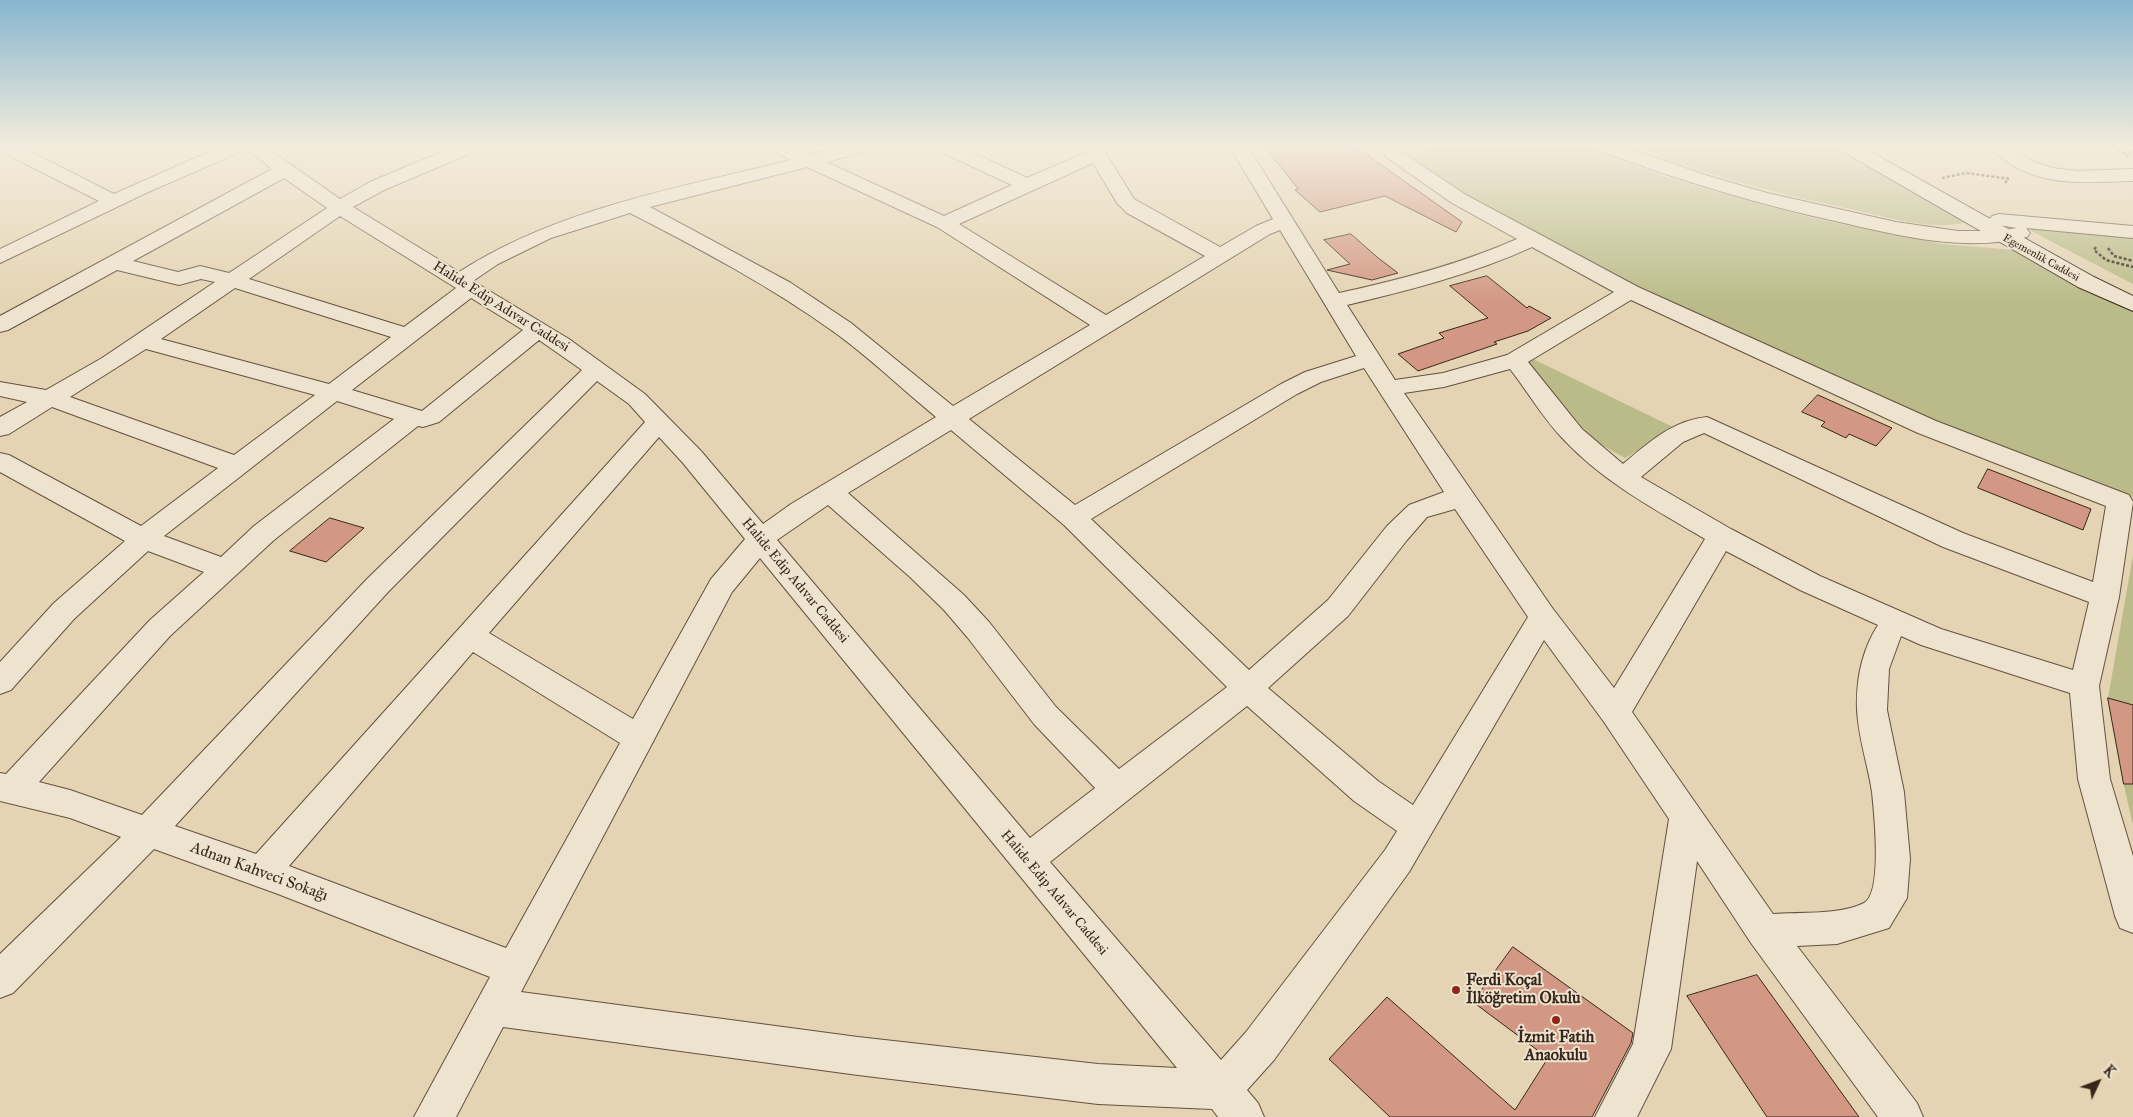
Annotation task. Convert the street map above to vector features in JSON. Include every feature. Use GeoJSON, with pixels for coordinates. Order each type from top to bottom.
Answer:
{"type":"FeatureCollection","features":[{"type":"Feature","properties":{"kind":"street"},"geometry":{"type":"LineString","coordinates":[[110,199],[114,201]]}},
{"type":"Feature","properties":{"kind":"street"},"geometry":{"type":"LineString","coordinates":[[0,257],[118,199]]}},
{"type":"Feature","properties":{"kind":"street"},"geometry":{"type":"LineString","coordinates":[[0,325],[230,199]]}},
{"type":"Feature","properties":{"kind":"street","name":"Halide Edip Adıvar Caddesi"},"geometry":{"type":"LineString","coordinates":[[328,199],[538,329],[637,399],[692,457],[1027,860],[1244,1117]]}},
{"type":"Feature","properties":{"kind":"street"},"geometry":{"type":"LineString","coordinates":[[0,428],[52,399],[142,342],[356,199]]}},
{"type":"Feature","properties":{"kind":"street"},"geometry":{"type":"LineString","coordinates":[[0,682],[64,611],[143,539],[235,465],[406,335],[466,284],[516,247],[544,234],[632,206],[660,199]]}},
{"type":"Feature","properties":{"kind":"street"},"geometry":{"type":"LineString","coordinates":[[893,199],[944,223],[1106,325]]}},
{"type":"Feature","properties":{"kind":"street"},"geometry":{"type":"LineString","coordinates":[[944,223],[997,199]]}},
{"type":"Feature","properties":{"kind":"street"},"geometry":{"type":"LineString","coordinates":[[1125,199],[1134,210],[1220,256]]}},
{"type":"Feature","properties":{"kind":"street"},"geometry":{"type":"LineString","coordinates":[[1270,199],[1369,359],[1543,617],[1616,713],[1764,931],[1903,1117]]}},
{"type":"Feature","properties":{"kind":"street"},"geometry":{"type":"LineString","coordinates":[[1460,199],[1630,292],[1927,427],[2120,502],[2105,597],[2084,686],[2094,779],[2133,916]]}},
{"type":"Feature","properties":{"kind":"street"},"geometry":{"type":"LineString","coordinates":[[1768,199],[1818,212],[1922,234],[1967,238],[2006,230],[2133,232]]}},
{"type":"Feature","properties":{"kind":"street","name":"Egemenlik Caddesi"},"geometry":{"type":"LineString","coordinates":[[1947,199],[2133,293]]}},
{"type":"Feature","properties":{"kind":"street","name":"Egemenlik Caddesi"},"geometry":{"type":"LineString","coordinates":[[1954,199],[2086,282],[2133,304]]}},
{"type":"Feature","properties":{"kind":"street"},"geometry":{"type":"LineString","coordinates":[[632,206],[703,243],[826,315],[1073,518],[1248,688],[1366,791],[1418,827]]}},
{"type":"Feature","properties":{"kind":"street"},"geometry":{"type":"LineString","coordinates":[[434,1117],[721,586],[760,539],[830,492],[952,417],[1263,230],[1284,222]]}},
{"type":"Feature","properties":{"kind":"street"},"geometry":{"type":"LineString","coordinates":[[1334,301],[1423,281],[1474,265],[1533,239]]}},
{"type":"Feature","properties":{"kind":"street"},"geometry":{"type":"LineString","coordinates":[[426,260],[457,258],[516,247]]}},
{"type":"Feature","properties":{"kind":"street"},"geometry":{"type":"LineString","coordinates":[[112,262],[178,279],[200,272],[406,335]]}},
{"type":"Feature","properties":{"kind":"street"},"geometry":{"type":"LineString","coordinates":[[1389,388],[1444,380],[1515,360],[1630,292]]}},
{"type":"Feature","properties":{"kind":"street"},"geometry":{"type":"LineString","coordinates":[[142,342],[333,392],[423,419],[430,417],[538,329]]}},
{"type":"Feature","properties":{"kind":"street"},"geometry":{"type":"LineString","coordinates":[[1073,518],[1289,389],[1313,377],[1369,359]]}},
{"type":"Feature","properties":{"kind":"street"},"geometry":{"type":"LineString","coordinates":[[1515,360],[1573,434],[1604,463],[1720,536],[1810,583],[1931,637],[2084,686]]}},
{"type":"Feature","properties":{"kind":"street"},"geometry":{"type":"LineString","coordinates":[[0,980],[148,832],[378,585],[596,369]]}},
{"type":"Feature","properties":{"kind":"street"},"geometry":{"type":"LineString","coordinates":[[0,389],[52,399],[235,465]]}},
{"type":"Feature","properties":{"kind":"street"},"geometry":{"type":"LineString","coordinates":[[6,788],[160,628],[224,568],[334,477],[413,417]]}},
{"type":"Feature","properties":{"kind":"street"},"geometry":{"type":"LineString","coordinates":[[262,872],[658,422]]}},
{"type":"Feature","properties":{"kind":"street"},"geometry":{"type":"LineString","coordinates":[[1624,477],[1684,431],[1697,424],[1707,425],[1953,540],[2105,597]]}},
{"type":"Feature","properties":{"kind":"street"},"geometry":{"type":"LineString","coordinates":[[7,474],[143,539],[224,568]]}},
{"type":"Feature","properties":{"kind":"street"},"geometry":{"type":"LineString","coordinates":[[830,492],[900,553],[969,619],[999,655],[1036,705],[1067,740],[1118,789]]}},
{"type":"Feature","properties":{"kind":"street"},"geometry":{"type":"LineString","coordinates":[[1027,860],[1248,688],[1338,608],[1397,533],[1418,511],[1444,501],[1462,499]]}},
{"type":"Feature","properties":{"kind":"street"},"geometry":{"type":"LineString","coordinates":[[1616,713],[1720,536]]}},
{"type":"Feature","properties":{"kind":"street"},"geometry":{"type":"LineString","coordinates":[[494,1007],[858,1056],[1069,1080],[1221,1090],[1260,1046],[1397,861],[1543,617]]}},
{"type":"Feature","properties":{"kind":"street"},"geometry":{"type":"LineString","coordinates":[[1764,931],[1837,927],[1876,916],[1889,898],[1893,859],[1888,792],[1872,710],[1874,669],[1885,638],[1895,622]]}},
{"type":"Feature","properties":{"kind":"street"},"geometry":{"type":"LineString","coordinates":[[469,635],[638,738]]}},
{"type":"Feature","properties":{"kind":"street","name":"Adnan Kahveci Sokağı"},"geometry":{"type":"LineString","coordinates":[[6,788],[70,804],[262,872],[514,968]]}},
{"type":"Feature","properties":{"kind":"street"},"geometry":{"type":"LineString","coordinates":[[1615,1117],[1652,1049],[1686,816]]}},
{"type":"Feature","properties":{"kind":"path"},"geometry":{"type":"LineString","coordinates":[[2133,261],[2114,256],[2106,245],[2098,246],[2094,250],[2105,260],[2133,267]]}},
{"type":"Feature","properties":{"kind":"green space"},"geometry":{"type":"Polygon","coordinates":[[[1470,199],[1743,199],[1821,220],[1943,244],[2015,250],[2133,310],[2133,497],[1959,431],[1657,298],[1470,199]]]}},
{"type":"Feature","properties":{"kind":"green space"},"geometry":{"type":"Polygon","coordinates":[[[1804,199],[1928,199],[1968,222],[1940,225],[1883,217],[1804,199]]]}},
{"type":"Feature","properties":{"kind":"green space"},"geometry":{"type":"Polygon","coordinates":[[[2030,228],[2133,238],[2133,284],[2031,231],[2030,228]]]}},
{"type":"Feature","properties":{"kind":"green space"},"geometry":{"type":"Polygon","coordinates":[[[1531,358],[1675,428],[1625,458],[1593,440],[1528,361],[1531,358]]]}},
{"type":"Feature","properties":{"kind":"green space"},"geometry":{"type":"Polygon","coordinates":[[[2133,555],[2133,825],[2122,777],[2108,698],[2133,555]]]}},
{"type":"Feature","properties":{"kind":"building"},"geometry":{"type":"Polygon","coordinates":[[[1305,199],[1372,199],[1320,212],[1305,199]]]}},
{"type":"Feature","properties":{"kind":"building"},"geometry":{"type":"Polygon","coordinates":[[[1391,199],[1430,199],[1462,222],[1456,232],[1391,199]]]}},
{"type":"Feature","properties":{"kind":"building"},"geometry":{"type":"Polygon","coordinates":[[[1351,234],[1398,273],[1372,280],[1327,270],[1350,264],[1324,240],[1351,234]]]}},
{"type":"Feature","properties":{"kind":"building"},"geometry":{"type":"Polygon","coordinates":[[[1487,276],[1527,308],[1529,306],[1551,318],[1528,331],[1494,342],[1497,344],[1418,371],[1398,354],[1444,338],[1439,333],[1488,318],[1450,286],[1487,276]]]}},
{"type":"Feature","properties":{"kind":"building"},"geometry":{"type":"Polygon","coordinates":[[[1818,395],[1892,428],[1876,446],[1849,434],[1846,438],[1821,426],[1825,422],[1802,412],[1818,395]]]}},
{"type":"Feature","properties":{"kind":"building"},"geometry":{"type":"Polygon","coordinates":[[[1988,469],[2091,509],[2083,530],[1978,488],[1988,469]]]}},
{"type":"Feature","properties":{"kind":"building"},"geometry":{"type":"Polygon","coordinates":[[[330,518],[364,528],[326,562],[290,551],[330,518]]]}},
{"type":"Feature","properties":{"kind":"building"},"geometry":{"type":"Polygon","coordinates":[[[2108,698],[2133,705],[2133,784],[2124,784],[2108,698]]]}},
{"type":"Feature","properties":{"kind":"building"},"geometry":{"type":"Polygon","coordinates":[[[1513,947],[1633,1033],[1631,1043],[1592,1117],[1390,1117],[1329,1059],[1387,997],[1515,1110],[1548,1058],[1473,1002],[1513,947]]]}},
{"type":"Feature","properties":{"kind":"building"},"geometry":{"type":"Polygon","coordinates":[[[1757,975],[1859,1117],[1767,1117],[1687,996],[1757,975]]]}},
{"type":"Feature","properties":{"kind":"place","name":"Ferdi Koçal İlköğretim Okulu"},"geometry":{"type":"Point","coordinates":[1456,990]}},
{"type":"Feature","properties":{"kind":"place","name":"İzmit Fatih Anaokulu"},"geometry":{"type":"Point","coordinates":[1556,1020]}}]}
